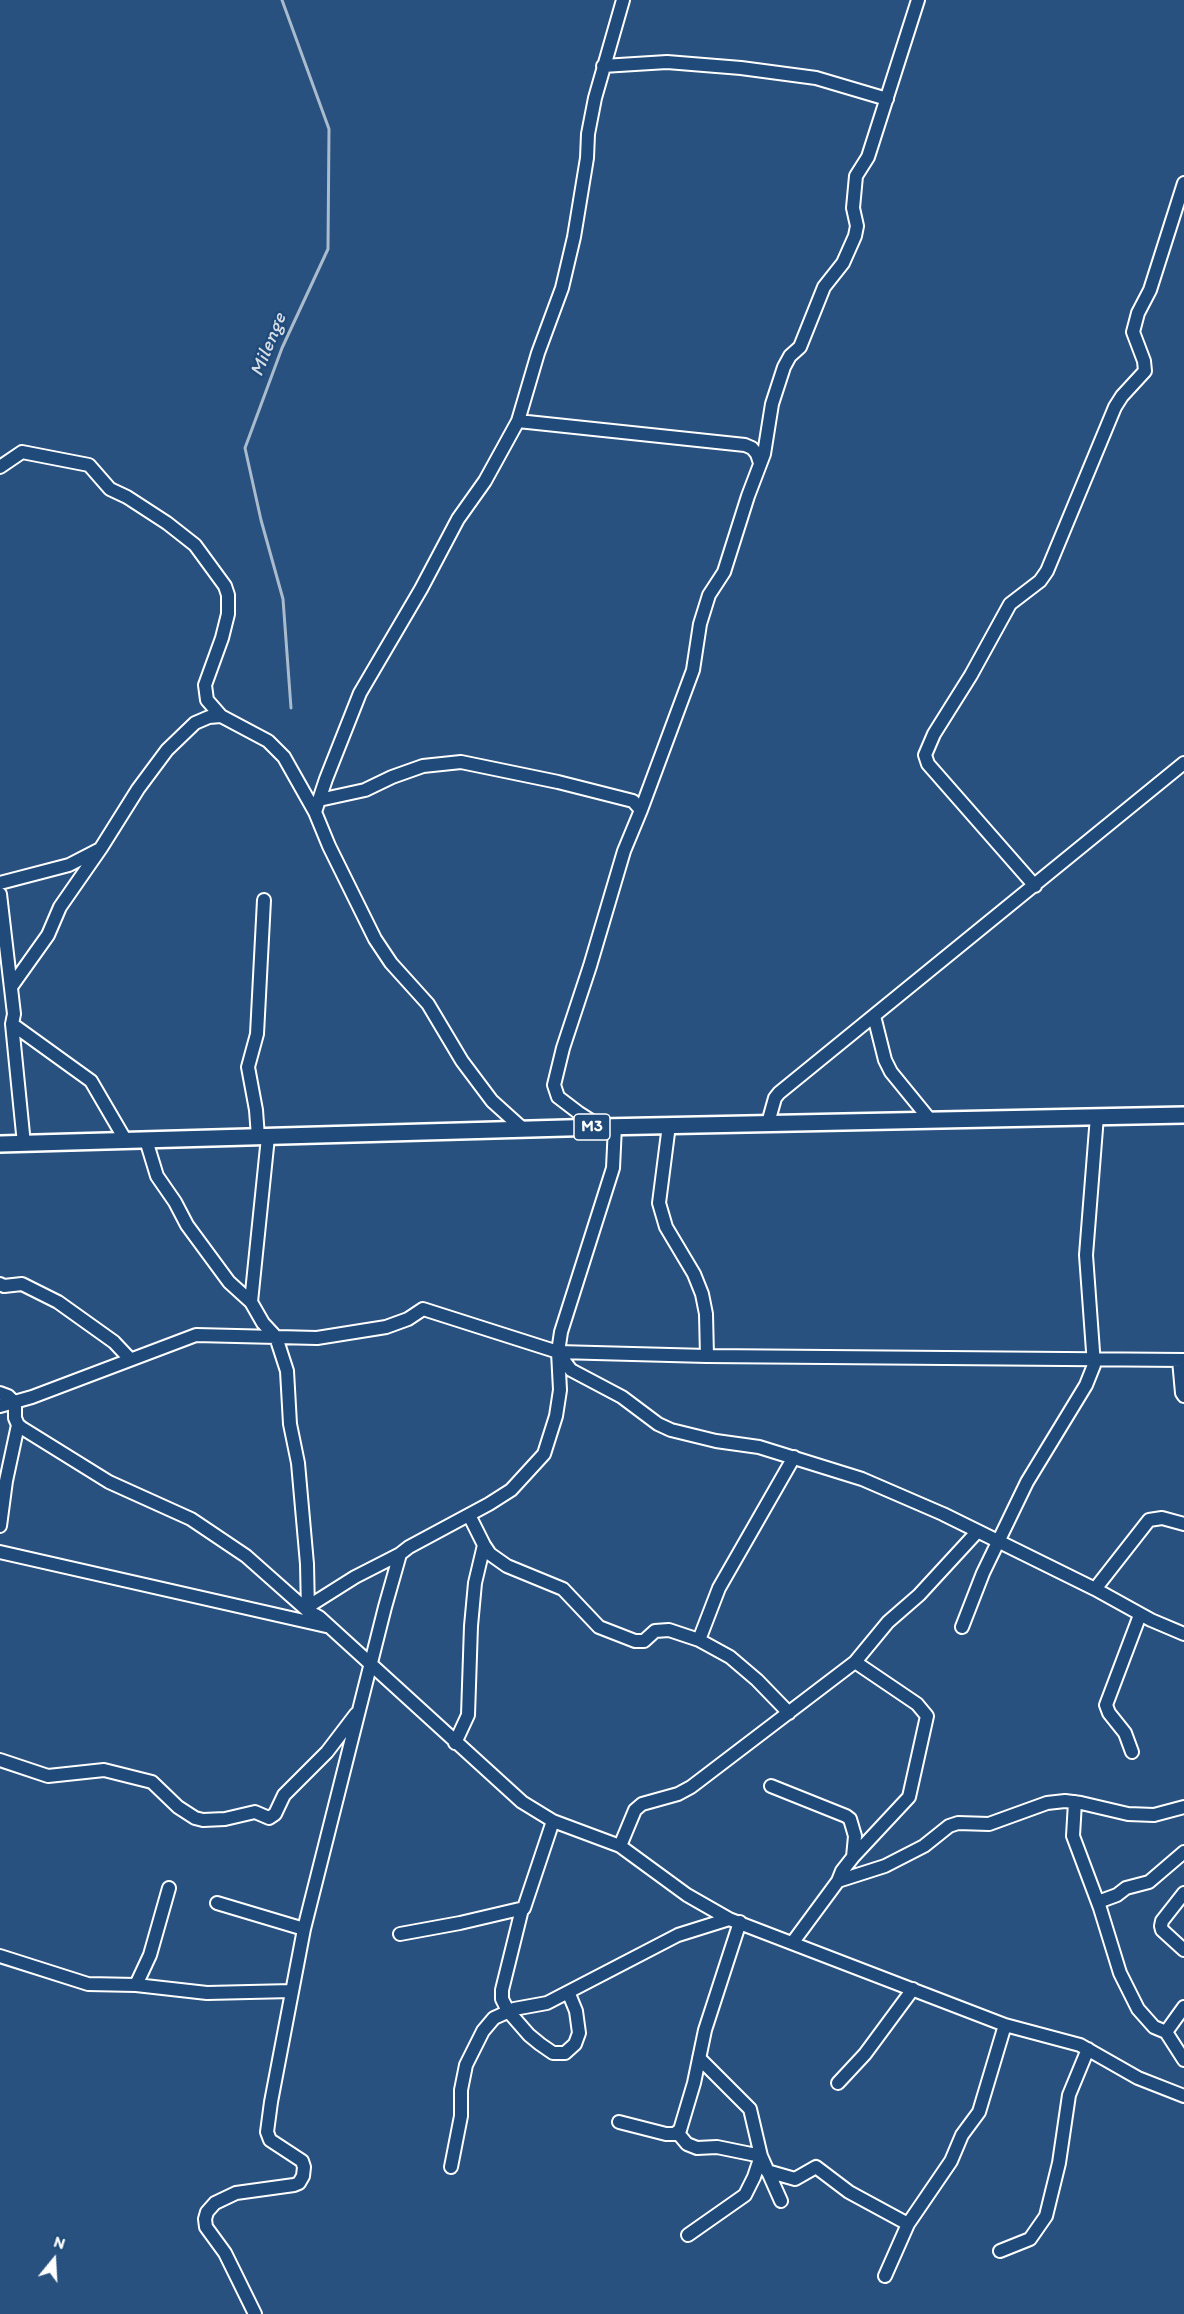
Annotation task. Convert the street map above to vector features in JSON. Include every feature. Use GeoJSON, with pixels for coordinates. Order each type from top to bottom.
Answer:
{"type":"FeatureCollection","features":[{"type":"Feature","properties":{"kind":"main road","name":"M3"},"geometry":{"type":"LineString","coordinates":[[0,1144],[669,1125],[1184,1114]]}},
{"type":"Feature","properties":{"kind":"street"},"geometry":{"type":"LineString","coordinates":[[317,806],[360,693],[421,589],[458,519],[485,481],[518,421],[538,353],[559,296],[571,251],[587,158],[588,134],[603,66],[623,0]]}},
{"type":"Feature","properties":{"kind":"street"},"geometry":{"type":"LineString","coordinates":[[309,1609],[355,1577],[400,1554],[511,1490],[544,1454],[556,1416],[560,1390],[558,1352],[561,1332],[613,1168],[608,1127],[579,1113],[558,1097],[554,1084],[563,1048],[591,966],[624,851],[693,670],[699,624],[709,595],[724,572],[764,454],[765,435],[784,367],[790,356],[800,347],[824,287],[843,263],[855,237],[857,226],[853,208],[856,176],[868,157],[918,0]]}},
{"type":"Feature","properties":{"kind":"street"},"geometry":{"type":"LineString","coordinates":[[603,66],[667,62],[741,68],[816,78],[887,99]]}},
{"type":"Feature","properties":{"kind":"street"},"geometry":{"type":"LineString","coordinates":[[1035,886],[928,764],[925,755],[934,734],[971,675],[1010,604],[1040,581],[1047,571],[1115,407],[1145,371],[1144,361],[1133,332],[1138,313],[1150,290],[1184,183]]}},
{"type":"Feature","properties":{"kind":"street"},"geometry":{"type":"LineString","coordinates":[[518,421],[745,445],[752,448],[760,463]]}},
{"type":"Feature","properties":{"kind":"street"},"geometry":{"type":"LineString","coordinates":[[0,468],[22,452],[89,465],[110,489],[127,497],[195,545],[225,586],[228,595],[228,614],[222,638],[205,685],[207,700],[221,716],[268,741],[290,765],[317,806],[329,846],[375,939],[391,963],[428,1004],[462,1061],[492,1101],[523,1129]]}},
{"type":"Feature","properties":{"kind":"street"},"geometry":{"type":"LineString","coordinates":[[11,987],[48,934],[60,907],[138,789],[174,742],[195,723],[209,717],[221,716]]}},
{"type":"Feature","properties":{"kind":"street"},"geometry":{"type":"LineString","coordinates":[[317,806],[365,790],[423,766],[461,762],[627,798],[633,801],[640,810]]}},
{"type":"Feature","properties":{"kind":"street"},"geometry":{"type":"LineString","coordinates":[[768,1123],[779,1093],[1184,763]]}},
{"type":"Feature","properties":{"kind":"street"},"geometry":{"type":"LineString","coordinates":[[0,883],[69,865],[101,848]]}},
{"type":"Feature","properties":{"kind":"street"},"geometry":{"type":"LineString","coordinates":[[0,894],[11,987],[24,1143]]}},
{"type":"Feature","properties":{"kind":"street"},"geometry":{"type":"LineString","coordinates":[[251,1302],[263,1137],[248,1067],[257,1034],[264,900]]}},
{"type":"Feature","properties":{"kind":"street"},"geometry":{"type":"LineString","coordinates":[[0,1014],[13,1019],[91,1081],[112,1113],[126,1141]]}},
{"type":"Feature","properties":{"kind":"street"},"geometry":{"type":"LineString","coordinates":[[874,1016],[885,1060],[891,1072],[931,1121]]}},
{"type":"Feature","properties":{"kind":"street"},"geometry":{"type":"LineString","coordinates":[[962,1627],[983,1573],[1027,1482],[1086,1385],[1094,1365],[1086,1254],[1097,1116]]}},
{"type":"Feature","properties":{"kind":"street"},"geometry":{"type":"LineString","coordinates":[[669,1125],[659,1203],[666,1227],[694,1274],[702,1294],[706,1314],[707,1356]]}},
{"type":"Feature","properties":{"kind":"street"},"geometry":{"type":"LineString","coordinates":[[146,1140],[157,1176],[188,1225],[229,1282],[251,1302],[263,1323],[276,1337],[287,1371],[290,1424],[298,1463],[309,1609]]}},
{"type":"Feature","properties":{"kind":"street"},"geometry":{"type":"LineString","coordinates":[[0,1284],[4,1286],[22,1284],[58,1302],[114,1342],[130,1359]]}},
{"type":"Feature","properties":{"kind":"street"},"geometry":{"type":"LineString","coordinates":[[0,1406],[15,1403],[196,1335],[317,1338],[386,1327],[423,1309],[558,1352],[707,1356],[1182,1360],[1182,1393],[1184,1396]]}},
{"type":"Feature","properties":{"kind":"street"},"geometry":{"type":"LineString","coordinates":[[558,1352],[571,1370],[622,1396],[658,1424],[671,1430],[716,1441],[759,1447],[862,1479],[944,1514],[976,1532],[1000,1541],[1095,1589],[1140,1615],[1184,1634]]}},
{"type":"Feature","properties":{"kind":"street"},"geometry":{"type":"LineString","coordinates":[[0,1393],[8,1396],[15,1403],[18,1425],[6,1481],[0,1526]]}},
{"type":"Feature","properties":{"kind":"street"},"geometry":{"type":"LineString","coordinates":[[18,1425],[75,1463],[109,1482],[191,1519],[246,1556],[319,1617],[522,1802],[553,1821],[620,1846],[687,1894],[735,1921],[1005,2025],[1056,2037],[1088,2049],[1137,2078],[1184,2096]]}},
{"type":"Feature","properties":{"kind":"street"},"geometry":{"type":"LineString","coordinates":[[699,1640],[719,1588],[794,1457]]}},
{"type":"Feature","properties":{"kind":"street"},"geometry":{"type":"LineString","coordinates":[[469,1515],[490,1554],[507,1566],[563,1589],[598,1627],[635,1641],[644,1641],[655,1631],[669,1630],[699,1640],[730,1657],[758,1680],[789,1713]]}},
{"type":"Feature","properties":{"kind":"street"},"geometry":{"type":"LineString","coordinates":[[1095,1589],[1149,1520],[1162,1518],[1184,1524]]}},
{"type":"Feature","properties":{"kind":"street"},"geometry":{"type":"LineString","coordinates":[[620,1846],[635,1810],[642,1804],[678,1794],[691,1787],[855,1662],[888,1622],[919,1595],[976,1532]]}},
{"type":"Feature","properties":{"kind":"street"},"geometry":{"type":"LineString","coordinates":[[455,1743],[468,1716],[475,1583],[484,1545]]}},
{"type":"Feature","properties":{"kind":"street"},"geometry":{"type":"LineString","coordinates":[[0,1552],[327,1626]]}},
{"type":"Feature","properties":{"kind":"street"},"geometry":{"type":"LineString","coordinates":[[255,2314],[225,2253],[206,2226],[205,2219],[207,2212],[215,2203],[236,2193],[294,2185],[299,2183],[303,2176],[302,2162],[270,2140],[267,2133],[270,2102],[304,1929],[400,1554]]}},
{"type":"Feature","properties":{"kind":"street"},"geometry":{"type":"LineString","coordinates":[[1132,1752],[1125,1733],[1109,1713],[1106,1705],[1140,1615]]}},
{"type":"Feature","properties":{"kind":"street"},"geometry":{"type":"LineString","coordinates":[[793,1942],[853,1857],[909,1797],[927,1716],[917,1704],[855,1662]]}},
{"type":"Feature","properties":{"kind":"street"},"geometry":{"type":"LineString","coordinates":[[0,1760],[48,1776],[104,1770],[152,1782],[178,1807],[195,1818],[203,1820],[225,1819],[255,1812],[268,1818],[275,1814],[284,1795],[327,1752],[358,1712]]}},
{"type":"Feature","properties":{"kind":"street"},"geometry":{"type":"LineString","coordinates":[[771,1786],[850,1819],[855,1836],[853,1857]]}},
{"type":"Feature","properties":{"kind":"street"},"geometry":{"type":"LineString","coordinates":[[838,1881],[885,1866],[924,1846],[949,1826],[958,1822],[989,1824],[1047,1803],[1075,1802],[1128,1814],[1154,1815],[1184,1807]]}},
{"type":"Feature","properties":{"kind":"street"},"geometry":{"type":"LineString","coordinates":[[1075,1802],[1073,1836],[1098,1902],[1120,1973],[1134,2002],[1154,2027],[1166,2032],[1184,2060]]}},
{"type":"Feature","properties":{"kind":"street"},"geometry":{"type":"LineString","coordinates":[[553,1821],[527,1903],[522,1909],[502,1990],[502,1999],[508,2011],[529,2035],[552,2052],[565,2053],[575,2044],[579,2033],[576,2011],[569,1994]]}},
{"type":"Feature","properties":{"kind":"street"},"geometry":{"type":"LineString","coordinates":[[1098,1902],[1117,1895],[1126,1888],[1149,1882],[1184,1852]]}},
{"type":"Feature","properties":{"kind":"street"},"geometry":{"type":"LineString","coordinates":[[136,1984],[150,1955],[169,1888]]}},
{"type":"Feature","properties":{"kind":"street"},"geometry":{"type":"LineString","coordinates":[[1184,1893],[1162,1921],[1161,1926],[1162,1930],[1184,1950]]}},
{"type":"Feature","properties":{"kind":"street"},"geometry":{"type":"LineString","coordinates":[[217,1903],[304,1929]]}},
{"type":"Feature","properties":{"kind":"street"},"geometry":{"type":"LineString","coordinates":[[400,1934],[522,1909]]}},
{"type":"Feature","properties":{"kind":"street"},"geometry":{"type":"LineString","coordinates":[[451,2167],[461,2116],[461,2090],[469,2056],[489,2022],[508,2011],[547,2004],[569,1994],[624,1962],[678,1935],[735,1921]]}},
{"type":"Feature","properties":{"kind":"street"},"geometry":{"type":"LineString","coordinates":[[619,2122],[655,2132],[671,2134],[677,2132],[685,2114],[735,1921]]}},
{"type":"Feature","properties":{"kind":"street"},"geometry":{"type":"LineString","coordinates":[[0,1956],[78,1982],[136,1984],[207,1993],[292,1991]]}},
{"type":"Feature","properties":{"kind":"street"},"geometry":{"type":"LineString","coordinates":[[838,2083],[865,2054],[913,1989]]}},
{"type":"Feature","properties":{"kind":"street"},"geometry":{"type":"LineString","coordinates":[[1166,2032],[1184,2007]]}},
{"type":"Feature","properties":{"kind":"street"},"geometry":{"type":"LineString","coordinates":[[885,2276],[908,2224],[951,2162],[962,2135],[978,2112],[1005,2025]]}},
{"type":"Feature","properties":{"kind":"street"},"geometry":{"type":"LineString","coordinates":[[1000,2251],[1030,2239],[1046,2216],[1059,2163],[1070,2095],[1088,2049]]}},
{"type":"Feature","properties":{"kind":"street"},"geometry":{"type":"LineString","coordinates":[[699,2058],[750,2109],[761,2156],[781,2201]]}},
{"type":"Feature","properties":{"kind":"street"},"geometry":{"type":"LineString","coordinates":[[677,2132],[687,2144],[697,2148],[717,2147],[761,2156]]}},
{"type":"Feature","properties":{"kind":"street"},"geometry":{"type":"LineString","coordinates":[[688,2235],[745,2195],[761,2156]]}},
{"type":"Feature","properties":{"kind":"street"},"geometry":{"type":"LineString","coordinates":[[767,2171],[795,2179],[816,2167],[849,2192],[908,2224]]}},
{"type":"Feature","properties":{"kind":"waterway","name":"Milenge"},"geometry":{"type":"LineString","coordinates":[[282,0],[329,129],[328,249],[282,348],[245,448],[261,520],[283,599],[291,708]]}}]}
